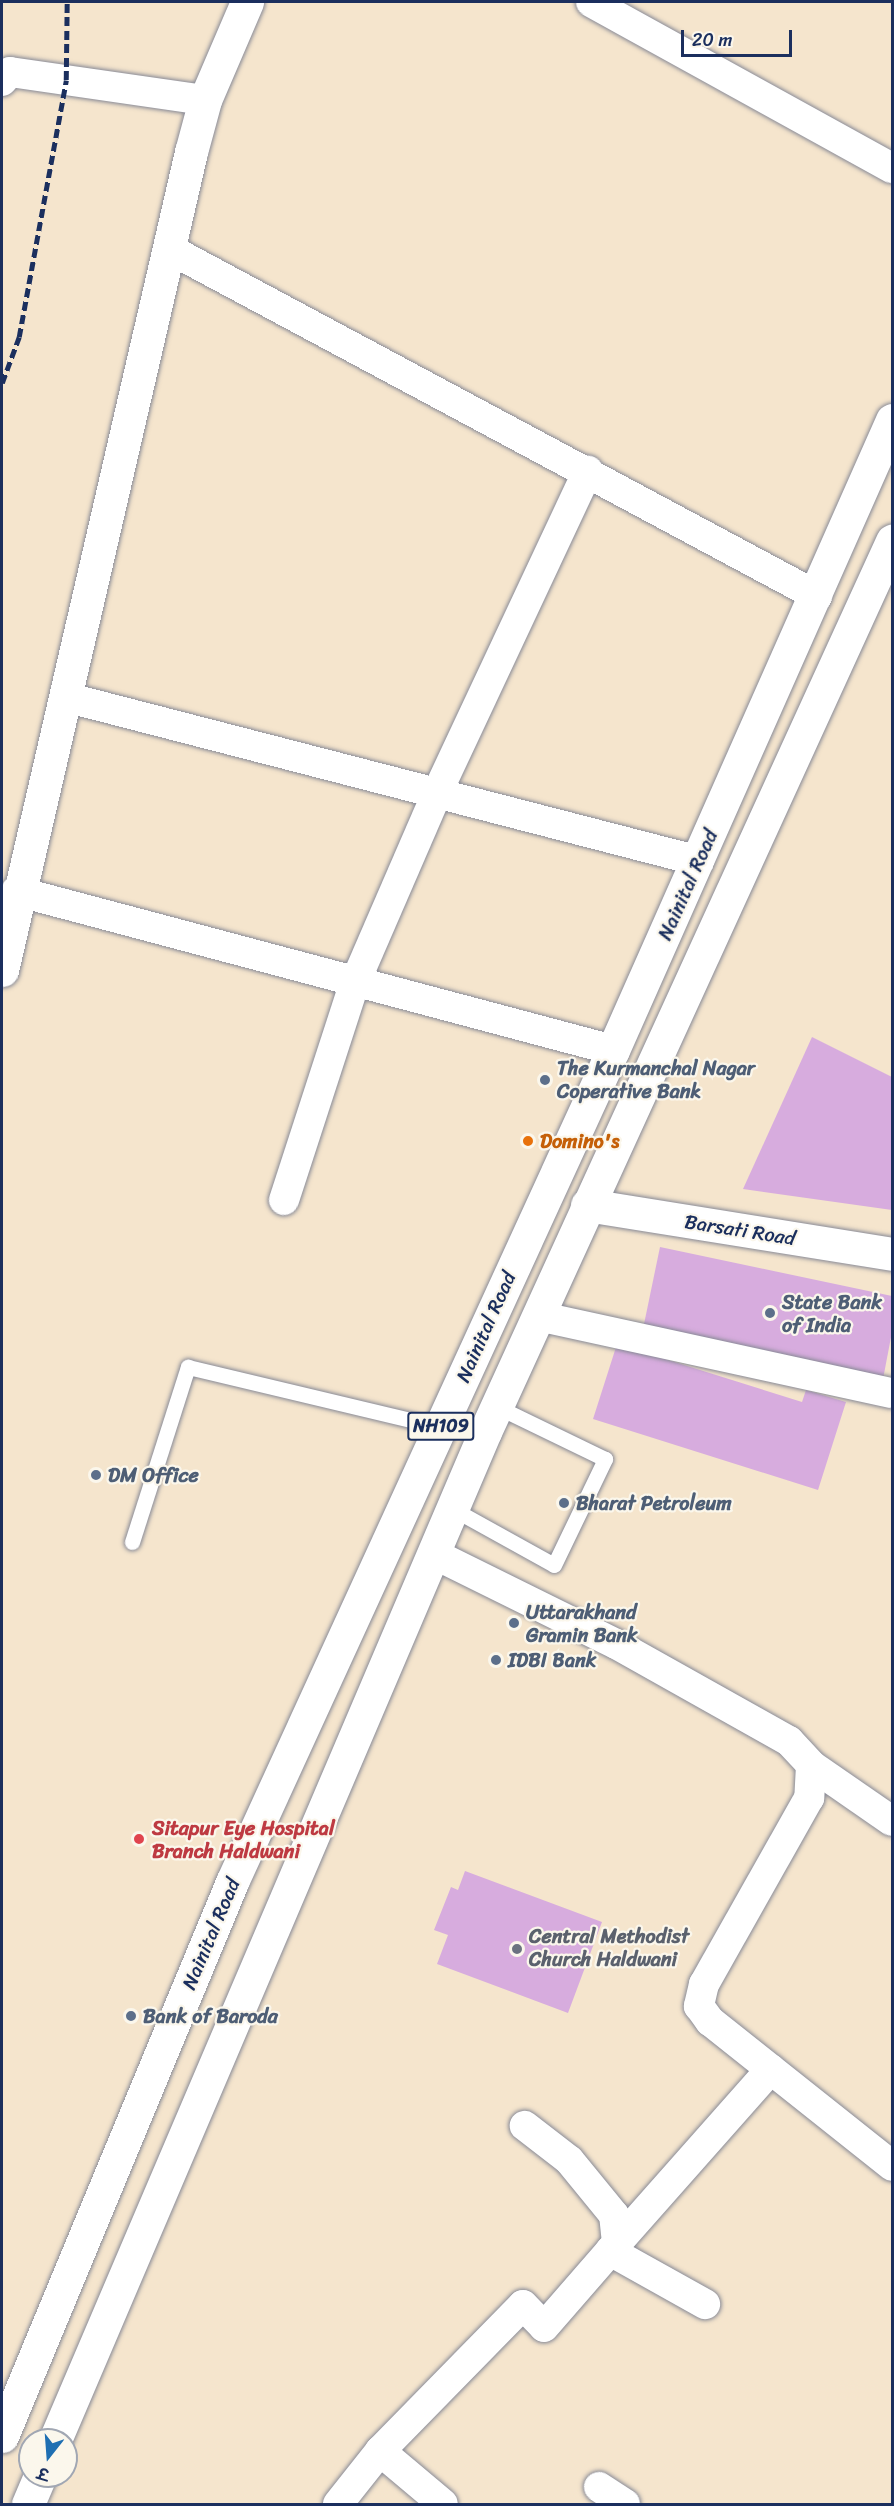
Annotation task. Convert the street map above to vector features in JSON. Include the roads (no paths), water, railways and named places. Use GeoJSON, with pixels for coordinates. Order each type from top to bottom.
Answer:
{"type":"FeatureCollection","features":[{"type":"Feature","properties":{"kind":"main road"},"geometry":{"type":"LineString","coordinates":[[2,970],[16,891],[65,697],[205,100],[247,2]]}},
{"type":"Feature","properties":{"kind":"main road","name":"Nainital Road"},"geometry":{"type":"LineString","coordinates":[[7,2422],[232,1882],[699,861],[889,438]]}},
{"type":"Feature","properties":{"kind":"main road","name":"NH109"},"geometry":{"type":"LineString","coordinates":[[60,2428],[496,1406],[586,1206],[743,875],[892,541]]}},
{"type":"Feature","properties":{"kind":"main road"},"geometry":{"type":"LineString","coordinates":[[699,861],[743,875]]}},
{"type":"Feature","properties":{"kind":"main road","name":"Barsati Road"},"geometry":{"type":"LineString","coordinates":[[586,1206],[892,1254]]}},
{"type":"Feature","properties":{"kind":"main road"},"geometry":{"type":"LineString","coordinates":[[7,2422],[32,2428]]}},
{"type":"Feature","properties":{"kind":"main road"},"geometry":{"type":"LineString","coordinates":[[28,2505],[35,2488]]}},
{"type":"Feature","properties":{"kind":"street"},"geometry":{"type":"LineString","coordinates":[[591,2],[892,168]]}},
{"type":"Feature","properties":{"kind":"street"},"geometry":{"type":"LineString","coordinates":[[4,72],[205,100]]}},
{"type":"Feature","properties":{"kind":"street"},"geometry":{"type":"LineString","coordinates":[[171,250],[588,471],[817,596]]}},
{"type":"Feature","properties":{"kind":"street"},"geometry":{"type":"LineString","coordinates":[[284,1200],[354,985],[436,793],[588,471]]}},
{"type":"Feature","properties":{"kind":"street"},"geometry":{"type":"LineString","coordinates":[[65,697],[699,861]]}},
{"type":"Feature","properties":{"kind":"street"},"geometry":{"type":"LineString","coordinates":[[16,891],[354,985],[613,1050]]}},
{"type":"Feature","properties":{"kind":"street"},"geometry":{"type":"LineString","coordinates":[[537,1316],[892,1393]]}},
{"type":"Feature","properties":{"kind":"street"},"geometry":{"type":"LineString","coordinates":[[434,1554],[656,1667],[789,1741],[811,1765],[892,1821]]}},
{"type":"Feature","properties":{"kind":"street"},"geometry":{"type":"LineString","coordinates":[[811,1765],[809,1798],[705,1984],[699,2006],[710,2021],[892,2166]]}},
{"type":"Feature","properties":{"kind":"street"},"geometry":{"type":"LineString","coordinates":[[338,2505],[380,2451],[523,2305],[544,2327],[771,2069]]}},
{"type":"Feature","properties":{"kind":"street"},"geometry":{"type":"LineString","coordinates":[[525,2126],[569,2160],[614,2215],[614,2247]]}},
{"type":"Feature","properties":{"kind":"street"},"geometry":{"type":"LineString","coordinates":[[614,2247],[705,2304]]}},
{"type":"Feature","properties":{"kind":"street"},"geometry":{"type":"LineString","coordinates":[[380,2451],[443,2505]]}},
{"type":"Feature","properties":{"kind":"street"},"geometry":{"type":"LineString","coordinates":[[599,2487],[625,2505]]}},
{"type":"Feature","properties":{"kind":"lane"},"geometry":{"type":"LineString","coordinates":[[132,1542],[188,1367],[441,1428]]}},
{"type":"Feature","properties":{"kind":"lane"},"geometry":{"type":"LineString","coordinates":[[453,1509],[554,1565],[605,1459],[496,1406]]}},
{"type":"Feature","properties":{"kind":"railway"},"geometry":{"type":"LineString","coordinates":[[2,383],[19,337],[66,80],[67,2]]}},
{"type":"Feature","properties":{"kind":"place","name":"The Kurmanchal Nagar Coperative Bank"},"geometry":{"type":"Point","coordinates":[545,1080]}},
{"type":"Feature","properties":{"kind":"place","name":"Domino's"},"geometry":{"type":"Point","coordinates":[528,1141]}},
{"type":"Feature","properties":{"kind":"place","name":"State Bank of India"},"geometry":{"type":"Point","coordinates":[770,1313]}},
{"type":"Feature","properties":{"kind":"place","name":"DM Office"},"geometry":{"type":"Point","coordinates":[96,1475]}},
{"type":"Feature","properties":{"kind":"place","name":"Bharat Petroleum"},"geometry":{"type":"Point","coordinates":[564,1503]}},
{"type":"Feature","properties":{"kind":"place","name":"Uttarakhand Gramin Bank"},"geometry":{"type":"Point","coordinates":[514,1623]}},
{"type":"Feature","properties":{"kind":"place","name":"IDBI Bank"},"geometry":{"type":"Point","coordinates":[496,1660]}},
{"type":"Feature","properties":{"kind":"place","name":"Sitapur Eye Hospital Branch Haldwani"},"geometry":{"type":"Point","coordinates":[139,1839]}},
{"type":"Feature","properties":{"kind":"place","name":"Central Methodist Church Haldwani"},"geometry":{"type":"Point","coordinates":[517,1949]}},
{"type":"Feature","properties":{"kind":"place","name":"Bank of Baroda"},"geometry":{"type":"Point","coordinates":[131,2016]}}]}
